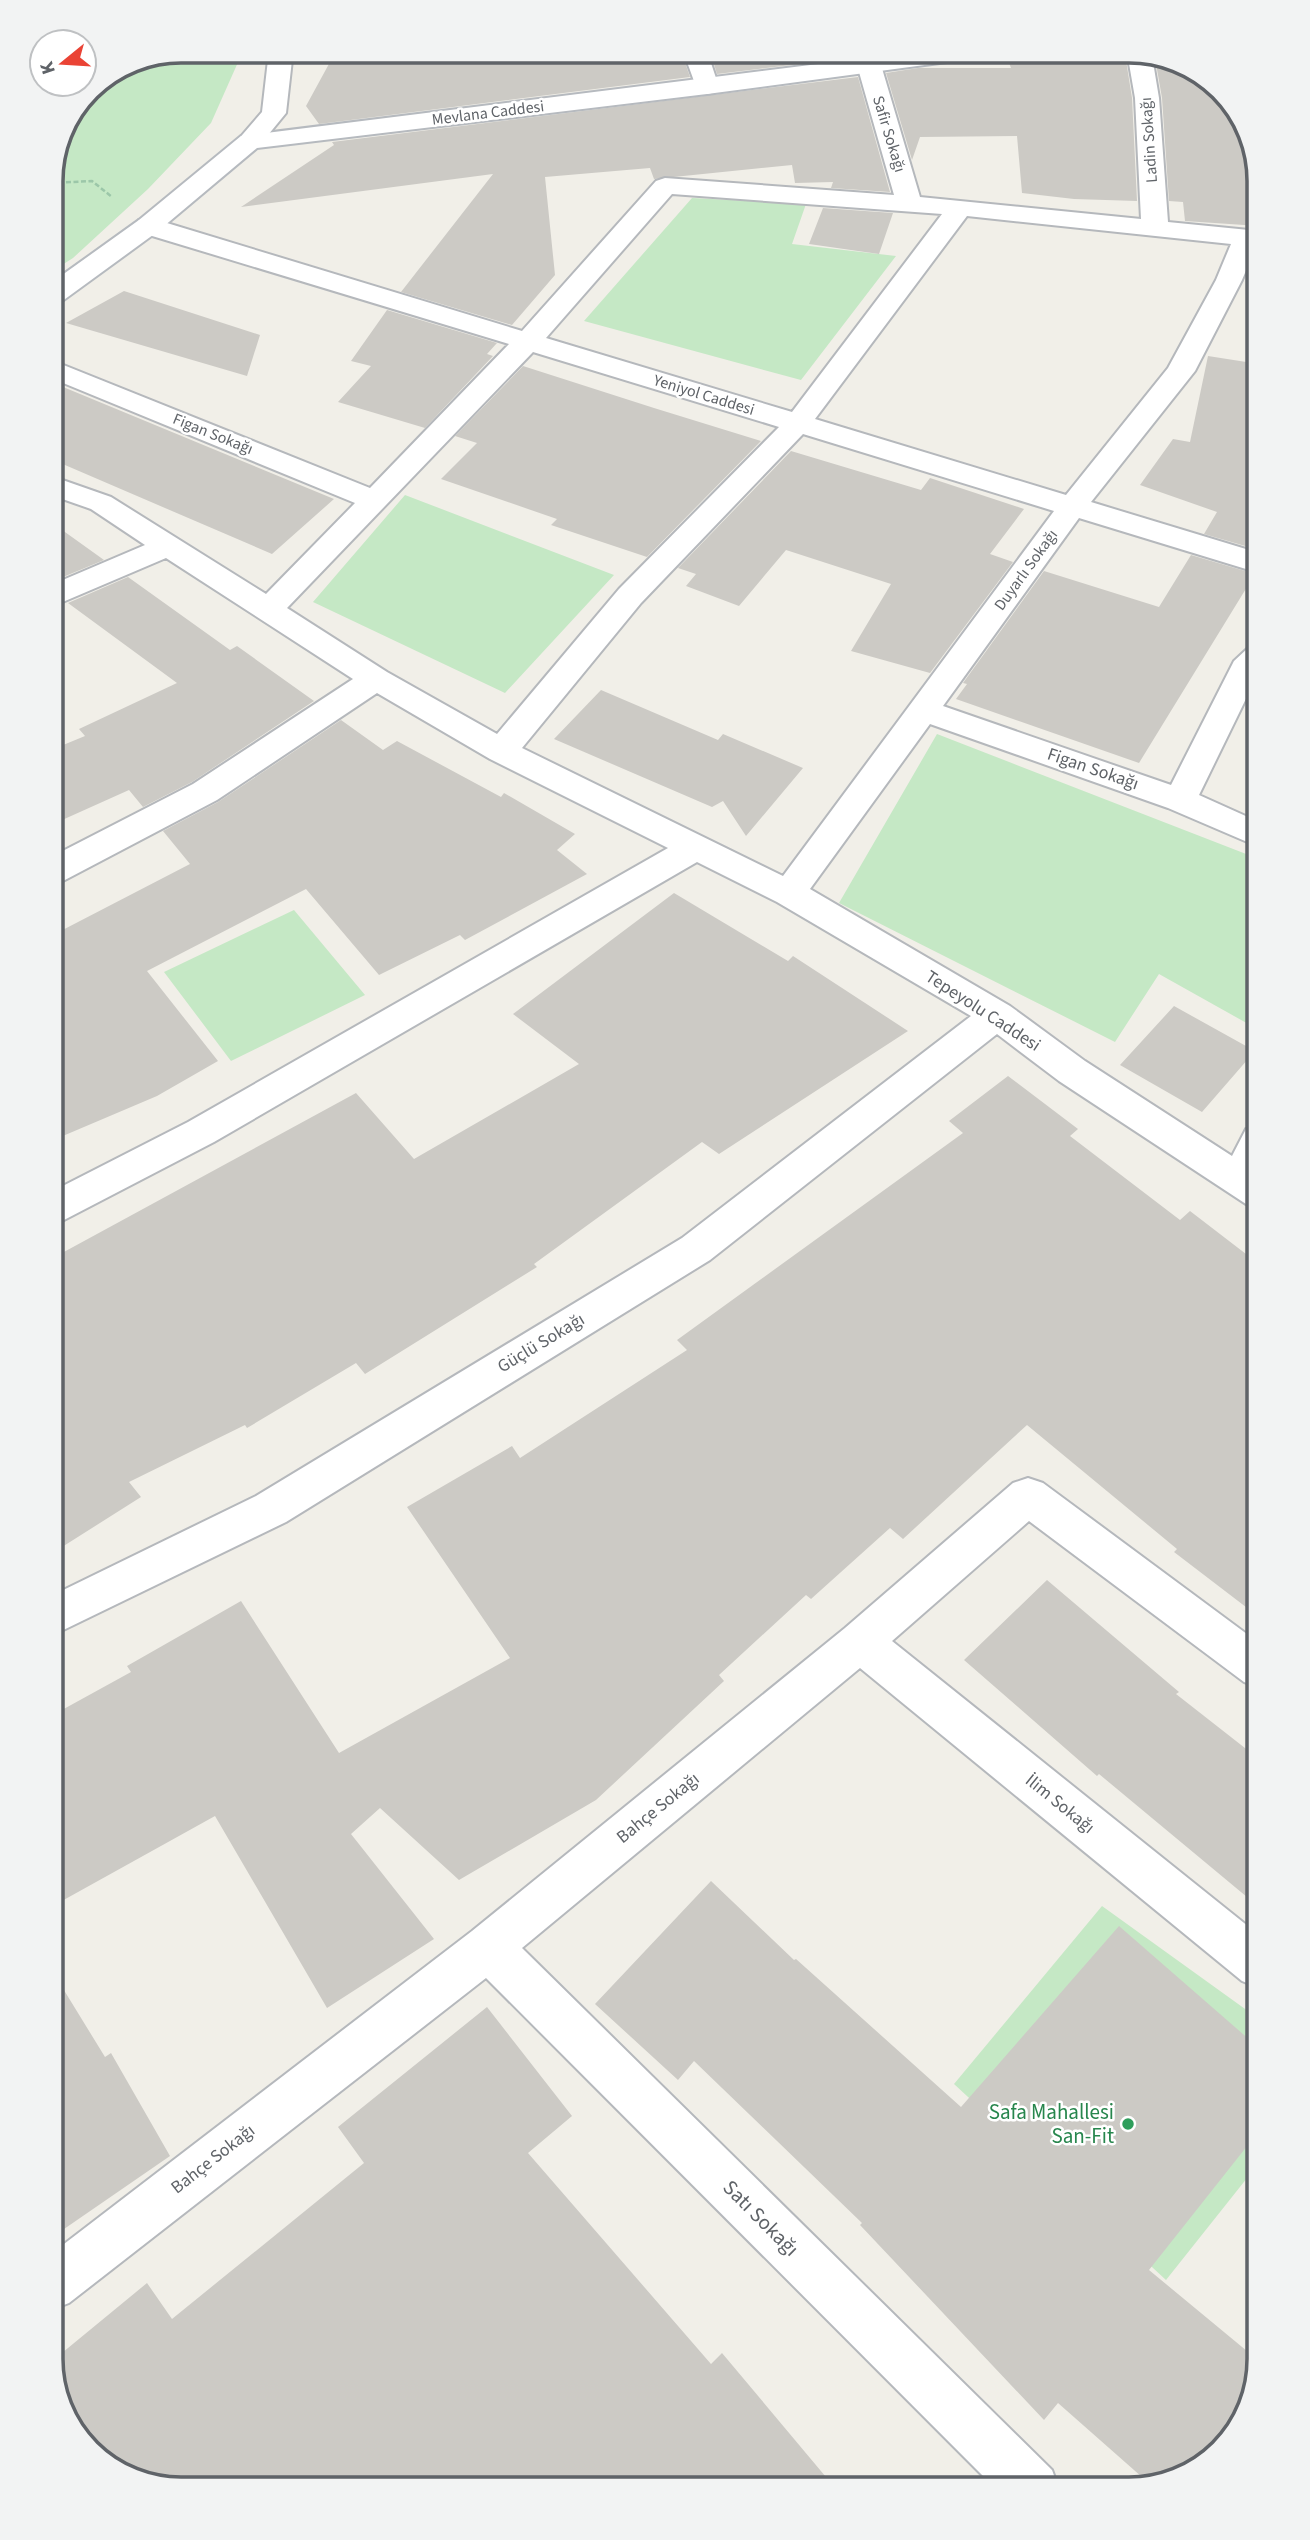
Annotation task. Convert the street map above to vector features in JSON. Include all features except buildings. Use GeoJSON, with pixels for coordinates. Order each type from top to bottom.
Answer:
{"type":"FeatureCollection","features":[{"type":"Feature","properties":{"kind":"street"},"geometry":{"type":"LineString","coordinates":[[63,287],[148,226],[250,141],[274,113],[280,63]]}},
{"type":"Feature","properties":{"kind":"street"},"geometry":{"type":"LineString","coordinates":[[699,63],[707,87]]}},
{"type":"Feature","properties":{"kind":"street","name":"Mevlana Caddesi"},"geometry":{"type":"LineString","coordinates":[[250,141],[707,87],[884,63]]}},
{"type":"Feature","properties":{"kind":"street","name":"Ladin Sokağı"},"geometry":{"type":"LineString","coordinates":[[1141,64],[1147,98],[1155,228]]}},
{"type":"Feature","properties":{"kind":"street","name":"Safir Sokağı"},"geometry":{"type":"LineString","coordinates":[[869,65],[909,203]]}},
{"type":"Feature","properties":{"kind":"street"},"geometry":{"type":"LineString","coordinates":[[268,610],[527,341],[665,186],[909,203],[1247,238]]}},
{"type":"Feature","properties":{"kind":"street"},"geometry":{"type":"LineString","coordinates":[[500,751],[630,596],[798,424],[960,208]]}},
{"type":"Feature","properties":{"kind":"street","name":"Yeniyol Caddesi"},"geometry":{"type":"LineString","coordinates":[[148,226],[1247,559]]}},
{"type":"Feature","properties":{"kind":"street","name":"Duyarlı Sokağı"},"geometry":{"type":"LineString","coordinates":[[789,893],[1072,507],[1181,371],[1247,249]]}},
{"type":"Feature","properties":{"kind":"street","name":"Figan Sokağı"},"geometry":{"type":"LineString","coordinates":[[63,373],[374,500]]}},
{"type":"Feature","properties":{"kind":"street","name":"Tepeyolu Caddesi"},"geometry":{"type":"LineString","coordinates":[[63,489],[101,503],[376,679],[500,751],[789,893],[997,1015],[1072,1071],[1247,1185]]}},
{"type":"Feature","properties":{"kind":"street"},"geometry":{"type":"LineString","coordinates":[[63,592],[168,546]]}},
{"type":"Feature","properties":{"kind":"street"},"geometry":{"type":"LineString","coordinates":[[1180,800],[1247,666]]}},
{"type":"Feature","properties":{"kind":"street"},"geometry":{"type":"LineString","coordinates":[[63,866],[205,792],[376,679]]}},
{"type":"Feature","properties":{"kind":"street","name":"Figan Sokağı"},"geometry":{"type":"LineString","coordinates":[[923,710],[1180,800],[1247,830]]}},
{"type":"Feature","properties":{"kind":"street"},"geometry":{"type":"LineString","coordinates":[[63,1203],[201,1132],[696,847]]}},
{"type":"Feature","properties":{"kind":"street","name":"Güçlü Sokağı"},"geometry":{"type":"LineString","coordinates":[[63,1611],[271,1508],[696,1249],[997,1015]]}},
{"type":"Feature","properties":{"kind":"street","name":"Bahçe Sokağı"},"geometry":{"type":"LineString","coordinates":[[63,2275],[488,1947],[860,1643],[1028,1496],[1247,1659]]}},
{"type":"Feature","properties":{"kind":"street","name":"İlim Sokağı"},"geometry":{"type":"LineString","coordinates":[[860,1643],[1247,1955]]}},
{"type":"Feature","properties":{"kind":"street","name":"Satı Sokağı"},"geometry":{"type":"LineString","coordinates":[[488,1947],[1021,2477]]}},
{"type":"Feature","properties":{"kind":"path"},"geometry":{"type":"LineString","coordinates":[[63,182],[92,181],[148,226]]}},
{"type":"Feature","properties":{"kind":"green space"},"geometry":{"type":"Polygon","coordinates":[[[181,63],[238,63],[211,123],[148,189],[63,264],[63,174],[75,129],[87,109],[103,92],[143,69],[181,63]]]}},
{"type":"Feature","properties":{"kind":"green space"},"geometry":{"type":"Polygon","coordinates":[[[692,198],[806,204],[792,244],[896,256],[801,380],[584,321],[692,198]]]}},
{"type":"Feature","properties":{"kind":"green space"},"geometry":{"type":"Polygon","coordinates":[[[405,495],[614,575],[505,693],[313,602],[405,495]]]}},
{"type":"Feature","properties":{"kind":"green space"},"geometry":{"type":"Polygon","coordinates":[[[937,734],[1247,854],[1247,1023],[1159,974],[1115,1042],[839,903],[937,734]]]}},
{"type":"Feature","properties":{"kind":"green space"},"geometry":{"type":"Polygon","coordinates":[[[294,910],[365,995],[231,1061],[164,972],[294,910]]]}},
{"type":"Feature","properties":{"kind":"green space","name":"Safa Mahallesi San-Fit"},"geometry":{"type":"Polygon","coordinates":[[[1102,1906],[1247,2010],[1247,2178],[1166,2280],[954,2084],[1102,1906]]]}},
{"type":"Feature","properties":{"kind":"place","name":"Safa Mahallesi San-Fit"},"geometry":{"type":"Point","coordinates":[1128,2124]}}]}
